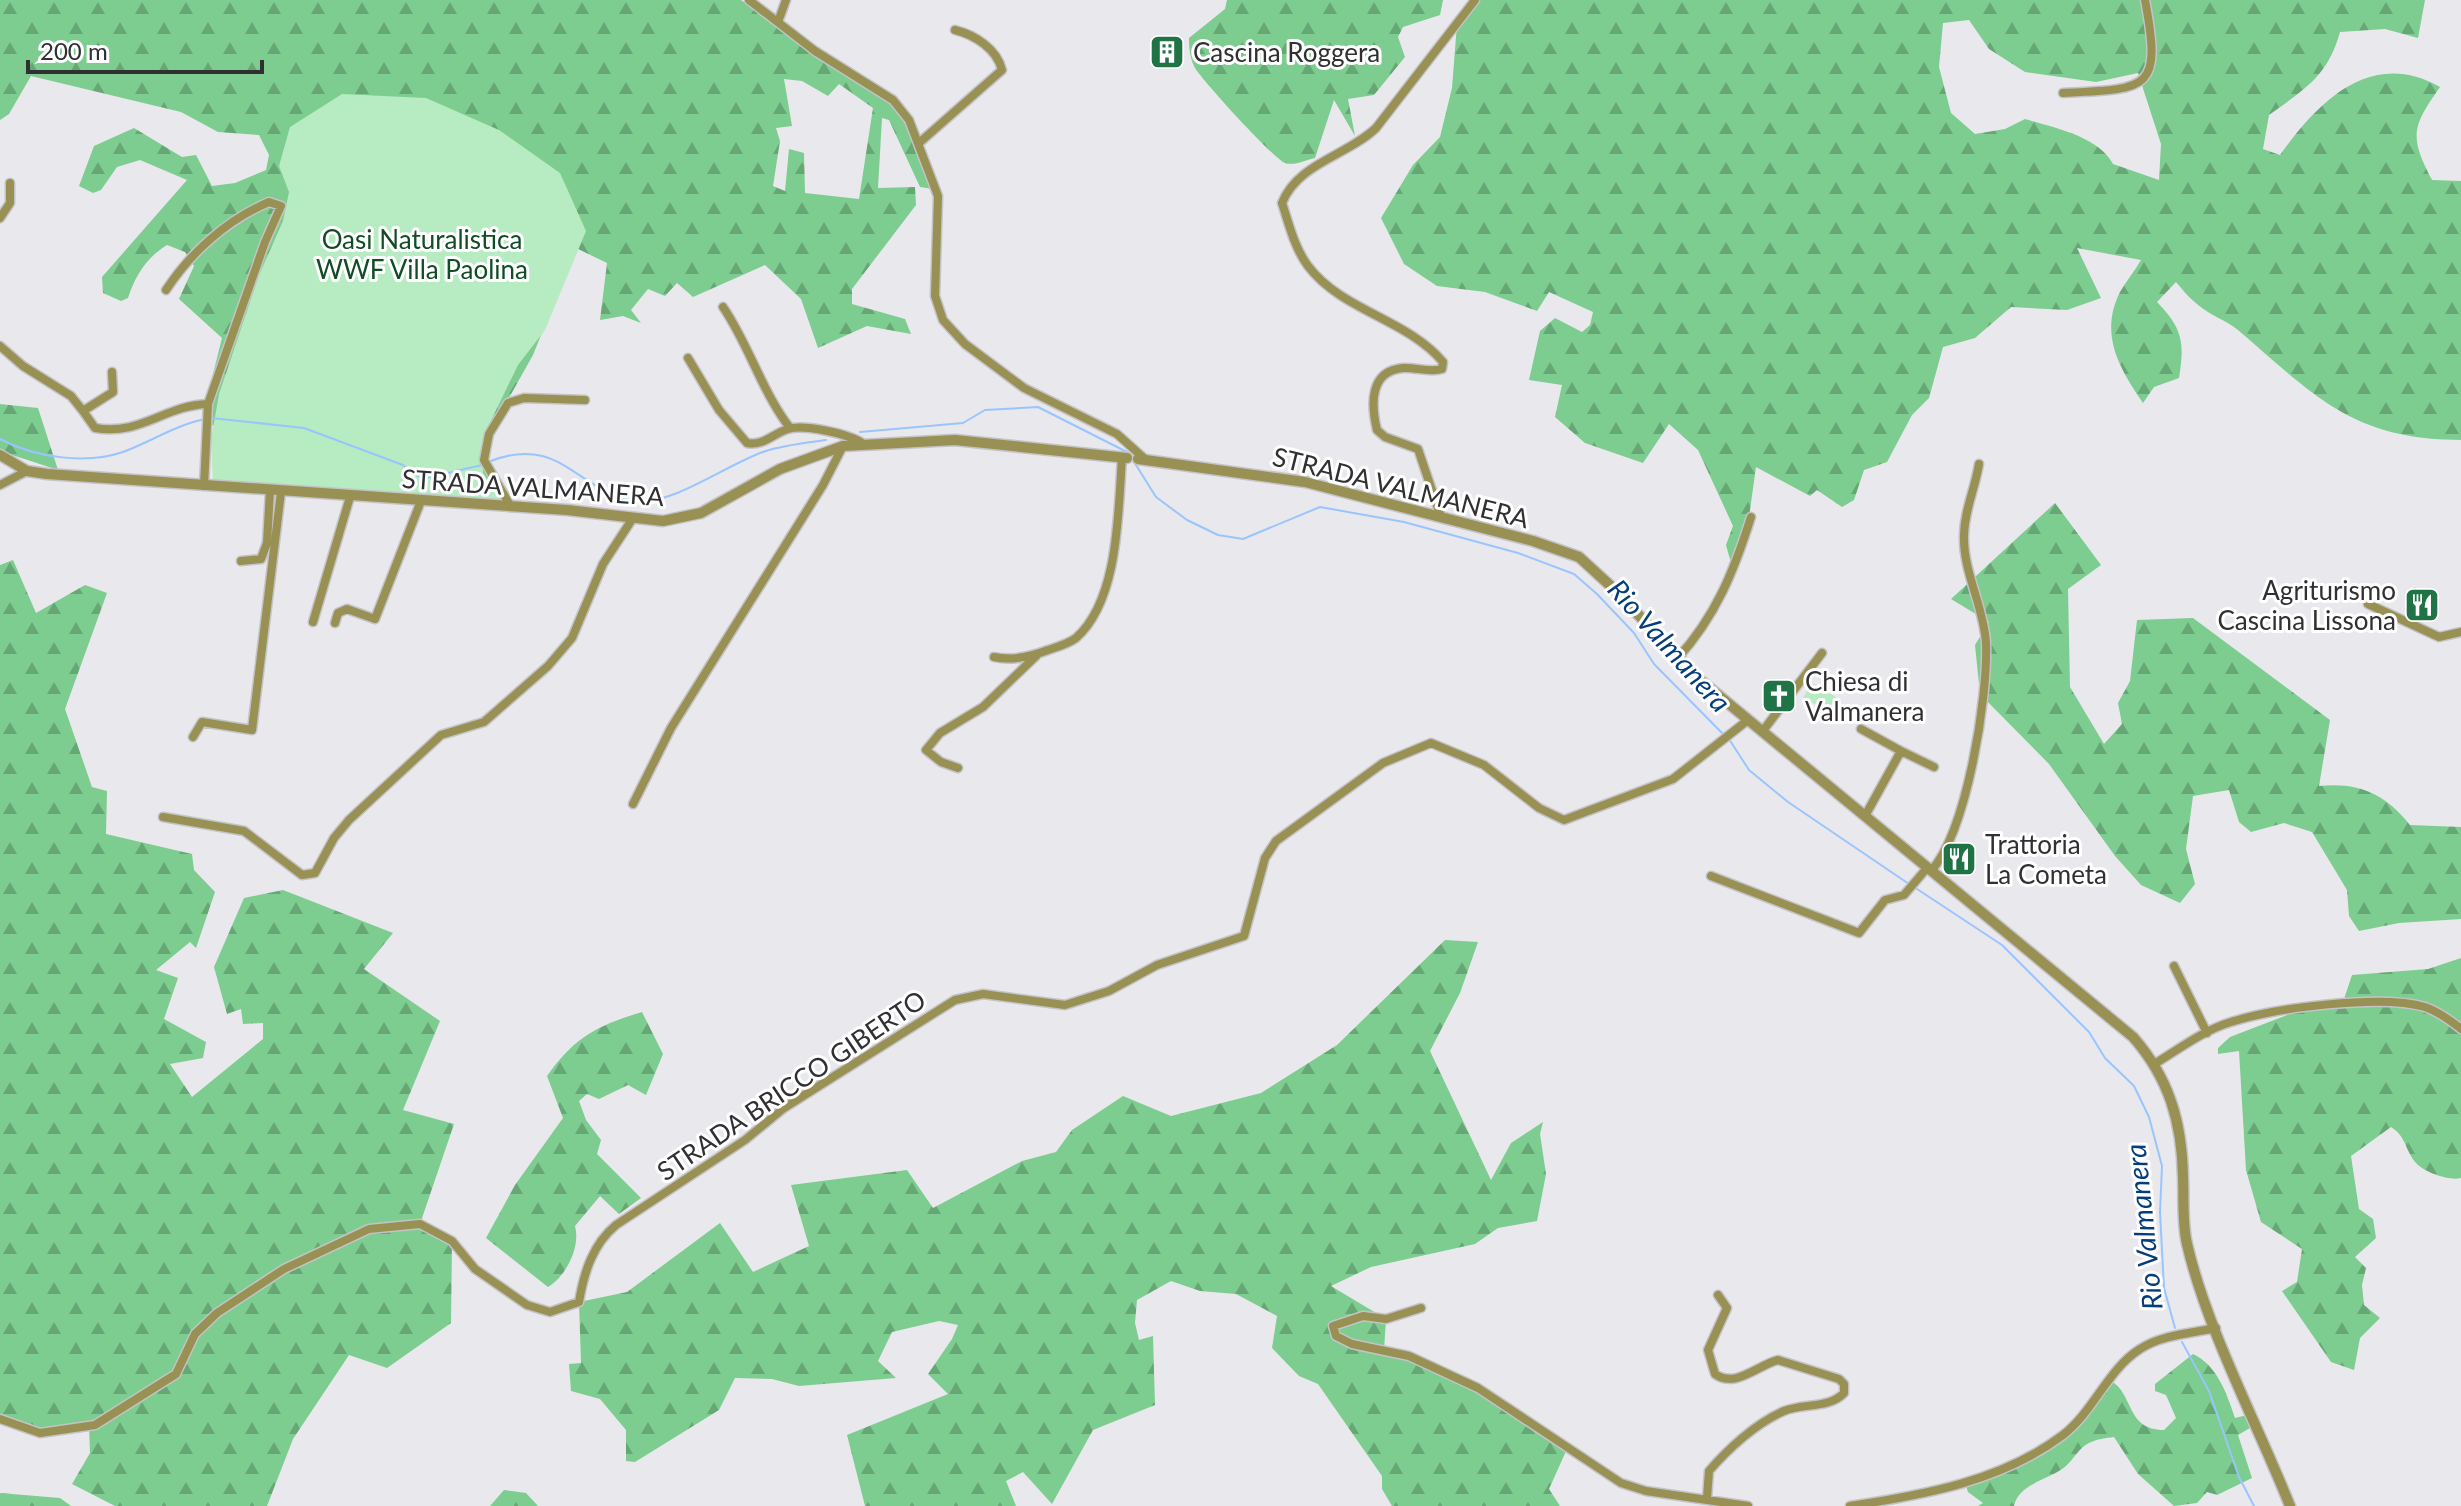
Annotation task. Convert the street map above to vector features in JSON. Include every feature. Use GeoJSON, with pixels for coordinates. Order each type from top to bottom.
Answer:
{"type":"FeatureCollection","features":[{"type":"Feature","properties":{"kind":"street"},"geometry":{"type":"LineString","coordinates":[[749,0],[815,51],[893,100],[919,143],[938,196],[935,296],[943,320],[965,344],[1024,388],[1117,434],[1134,459],[1118,512],[1103,602],[1090,624],[1073,641],[1038,654],[1008,660],[994,657]]}},
{"type":"Feature","properties":{"kind":"street"},"geometry":{"type":"LineString","coordinates":[[778,22],[786,0]]}},
{"type":"Feature","properties":{"kind":"street"},"geometry":{"type":"LineString","coordinates":[[1441,517],[1418,449],[1385,437],[1377,430],[1373,393],[1380,378],[1390,371],[1401,368],[1436,371],[1442,369],[1443,362],[1422,340],[1323,283],[1307,265],[1294,242],[1282,203],[1288,188],[1306,172],[1361,142],[1376,128],[1475,0]]}},
{"type":"Feature","properties":{"kind":"street"},"geometry":{"type":"LineString","coordinates":[[2063,93],[2122,87],[2141,83],[2148,76],[2153,48],[2145,0]]}},
{"type":"Feature","properties":{"kind":"street"},"geometry":{"type":"LineString","coordinates":[[919,143],[1002,70],[1000,62],[972,34],[955,30]]}},
{"type":"Feature","properties":{"kind":"street"},"geometry":{"type":"LineString","coordinates":[[0,218],[10,203],[10,183]]}},
{"type":"Feature","properties":{"kind":"street"},"geometry":{"type":"LineString","coordinates":[[166,290],[186,261],[245,212],[269,202],[281,206],[261,252],[208,408],[204,486]]}},
{"type":"Feature","properties":{"kind":"street"},"geometry":{"type":"LineString","coordinates":[[723,307],[748,347],[779,414],[790,428]]}},
{"type":"Feature","properties":{"kind":"street"},"geometry":{"type":"LineString","coordinates":[[0,346],[34,374],[71,396],[95,428],[117,432],[139,427],[184,407],[208,408]]}},
{"type":"Feature","properties":{"kind":"street"},"geometry":{"type":"LineString","coordinates":[[688,358],[719,410],[747,443],[758,445],[790,428],[845,434],[862,443]]}},
{"type":"Feature","properties":{"kind":"street"},"geometry":{"type":"LineString","coordinates":[[83,411],[113,392],[112,372]]}},
{"type":"Feature","properties":{"kind":"street"},"geometry":{"type":"LineString","coordinates":[[511,507],[485,463],[489,434],[508,403],[524,398],[585,400]]}},
{"type":"Feature","properties":{"kind":"street","name":"STRADA VALMANERA"},"geometry":{"type":"LineString","coordinates":[[0,455],[27,471],[663,521],[701,513],[780,469],[843,446],[955,440],[1134,459],[1305,482],[1579,557],[1614,589],[1677,659],[2099,1007],[2156,1063],[2170,1096],[2183,1148],[2187,1242],[2216,1328],[2290,1506]]}},
{"type":"Feature","properties":{"kind":"street"},"geometry":{"type":"LineString","coordinates":[[633,804],[671,728],[823,485],[843,446]]}},
{"type":"Feature","properties":{"kind":"street"},"geometry":{"type":"LineString","coordinates":[[1711,876],[1859,933],[1885,900],[1904,895],[1945,855],[1960,812],[1986,678],[1986,641],[1964,540],[1965,515],[1979,464]]}},
{"type":"Feature","properties":{"kind":"street"},"geometry":{"type":"LineString","coordinates":[[0,485],[27,471]]}},
{"type":"Feature","properties":{"kind":"street"},"geometry":{"type":"LineString","coordinates":[[241,561],[261,559],[267,543],[276,491]]}},
{"type":"Feature","properties":{"kind":"street"},"geometry":{"type":"LineString","coordinates":[[193,737],[202,722],[252,730],[276,491]]}},
{"type":"Feature","properties":{"kind":"street"},"geometry":{"type":"LineString","coordinates":[[313,622],[350,497]]}},
{"type":"Feature","properties":{"kind":"street"},"geometry":{"type":"LineString","coordinates":[[335,623],[338,613],[347,609],[375,619],[421,501]]}},
{"type":"Feature","properties":{"kind":"street"},"geometry":{"type":"LineString","coordinates":[[1677,659],[1702,632],[1724,592],[1751,517]]}},
{"type":"Feature","properties":{"kind":"street"},"geometry":{"type":"LineString","coordinates":[[163,817],[244,831],[302,875],[315,873],[334,838],[349,820],[429,745],[441,735],[484,722],[548,666],[572,638],[603,564],[633,518]]}},
{"type":"Feature","properties":{"kind":"street"},"geometry":{"type":"LineString","coordinates":[[2368,604],[2439,637],[2461,632]]}},
{"type":"Feature","properties":{"kind":"street"},"geometry":{"type":"LineString","coordinates":[[1762,732],[1822,653]]}},
{"type":"Feature","properties":{"kind":"street"},"geometry":{"type":"LineString","coordinates":[[958,768],[941,762],[926,750],[940,733],[983,707],[1038,654]]}},
{"type":"Feature","properties":{"kind":"street","name":"STRADA BRICCO GIBERTO"},"geometry":{"type":"LineString","coordinates":[[0,1419],[40,1433],[95,1425],[176,1374],[195,1334],[217,1313],[284,1269],[369,1229],[420,1224],[452,1241],[475,1269],[527,1305],[550,1312],[567,1308],[579,1302],[583,1276],[602,1236],[745,1140],[784,1108],[955,1000],[983,994],[1065,1005],[1109,991],[1157,965],[1244,936],[1265,858],[1276,841],[1383,763],[1431,743],[1484,765],[1539,808],[1564,820],[1673,779],[1748,720]]}},
{"type":"Feature","properties":{"kind":"street"},"geometry":{"type":"LineString","coordinates":[[1861,729],[1934,767]]}},
{"type":"Feature","properties":{"kind":"street"},"geometry":{"type":"LineString","coordinates":[[1865,816],[1901,751]]}},
{"type":"Feature","properties":{"kind":"street"},"geometry":{"type":"LineString","coordinates":[[2174,966],[2207,1033]]}},
{"type":"Feature","properties":{"kind":"street"},"geometry":{"type":"LineString","coordinates":[[2156,1063],[2207,1033],[2256,1015],[2368,1003],[2421,1006],[2445,1016],[2461,1029]]}},
{"type":"Feature","properties":{"kind":"street"},"geometry":{"type":"LineString","coordinates":[[1707,1498],[1709,1471],[1767,1420],[1793,1408],[1833,1401],[1844,1393],[1844,1384],[1839,1379],[1778,1360],[1742,1377],[1720,1378],[1709,1364],[1708,1350],[1727,1308],[1718,1295]]}},
{"type":"Feature","properties":{"kind":"street"},"geometry":{"type":"LineString","coordinates":[[1421,1308],[1386,1319],[1363,1316],[1333,1326],[1336,1336],[1352,1344],[1409,1356],[1478,1388],[1621,1483],[1646,1491],[1748,1506]]}},
{"type":"Feature","properties":{"kind":"street"},"geometry":{"type":"LineString","coordinates":[[1850,1506],[1965,1483],[2025,1459],[2064,1434],[2088,1413],[2132,1355],[2152,1342],[2216,1328]]}},
{"type":"Feature","properties":{"kind":"green space"},"geometry":{"type":"Polygon","coordinates":[[[0,0],[741,0],[846,76],[891,102],[908,125],[933,189],[920,187],[889,120],[882,118],[878,188],[915,187],[916,205],[852,289],[852,304],[905,319],[911,334],[867,326],[818,348],[801,299],[765,265],[693,297],[677,283],[665,296],[648,289],[631,310],[641,323],[623,316],[600,320],[607,263],[576,248],[533,355],[479,451],[492,482],[466,495],[300,446],[212,425],[212,378],[222,338],[179,299],[194,266],[185,252],[167,245],[153,255],[134,282],[128,298],[121,301],[103,293],[102,277],[187,180],[140,160],[117,167],[101,190],[93,193],[79,186],[94,146],[134,128],[182,157],[196,155],[212,186],[235,183],[266,170],[269,155],[259,135],[218,132],[181,112],[31,76],[9,114],[0,120],[0,0]],[[784,79],[792,126],[776,128],[780,141],[773,186],[785,191],[789,149],[804,153],[805,193],[859,199],[873,108],[839,84],[828,96],[802,81],[784,79]]]}},
{"type":"Feature","properties":{"kind":"green space"},"geometry":{"type":"Polygon","coordinates":[[[1227,0],[1443,0],[1440,15],[1403,27],[1398,37],[1405,57],[1374,95],[1348,99],[1355,136],[1334,100],[1315,158],[1292,164],[1278,158],[1254,134],[1193,64],[1189,38],[1225,9],[1227,0]]]}},
{"type":"Feature","properties":{"kind":"green space"},"geometry":{"type":"Polygon","coordinates":[[[1476,0],[2425,0],[2418,38],[2385,29],[2340,32],[2322,71],[2269,115],[2263,149],[2280,155],[2330,99],[2370,77],[2392,73],[2415,76],[2440,87],[2419,122],[2417,142],[2432,180],[2461,181],[2461,440],[2391,432],[2337,409],[2290,375],[2233,326],[2202,308],[2176,282],[2157,302],[2180,336],[2182,354],[2179,378],[2154,387],[2143,403],[2120,364],[2111,322],[2120,292],[2141,260],[2077,248],[2101,298],[2067,310],[2011,307],[1975,338],[1943,347],[1929,398],[1912,415],[1887,462],[1864,470],[1854,500],[1842,507],[1817,490],[1810,496],[1756,467],[1749,517],[1733,570],[1726,545],[1733,526],[1698,450],[1669,424],[1643,463],[1585,443],[1555,417],[1562,385],[1529,380],[1540,331],[1555,318],[1582,332],[1590,325],[1593,312],[1549,292],[1537,311],[1485,292],[1437,286],[1404,264],[1381,218],[1413,165],[1440,137],[1452,88],[1457,24],[1476,0]],[[1969,20],[1943,23],[1939,67],[1951,113],[1975,134],[2005,129],[2025,119],[2074,134],[2097,146],[2113,164],[2159,180],[2161,144],[2138,73],[2096,82],[2025,72],[1989,49],[1969,20]]]}},
{"type":"Feature","properties":{"kind":"green space","name":"Oasi Naturalistica WWF Villa Paolina"},"geometry":{"type":"Polygon","coordinates":[[[342,94],[426,98],[499,130],[560,173],[586,231],[545,330],[518,365],[483,437],[483,473],[502,500],[213,482],[211,440],[219,394],[259,275],[283,221],[289,192],[279,166],[290,127],[342,94]]]}},
{"type":"Feature","properties":{"kind":"green space"},"geometry":{"type":"Polygon","coordinates":[[[0,404],[38,408],[58,470],[0,451],[0,404]]]}},
{"type":"Feature","properties":{"kind":"green space"},"geometry":{"type":"Polygon","coordinates":[[[2055,503],[2101,565],[2068,589],[2070,687],[2104,744],[2122,724],[2118,703],[2130,681],[2137,620],[2193,618],[2330,720],[2319,786],[2347,786],[2370,792],[2391,805],[2410,825],[2461,827],[2461,919],[2399,923],[2359,931],[2349,916],[2347,890],[2312,832],[2284,823],[2251,832],[2239,822],[2229,790],[2193,796],[2186,849],[2195,884],[2180,903],[2141,885],[2115,856],[2049,764],[1980,694],[1975,645],[1989,622],[1951,599],[2055,503]]]}},
{"type":"Feature","properties":{"kind":"green space"},"geometry":{"type":"Polygon","coordinates":[[[13,560],[36,613],[85,585],[107,593],[65,709],[92,787],[107,791],[106,834],[192,854],[194,870],[215,892],[196,948],[190,942],[156,970],[178,978],[164,1019],[206,1042],[203,1058],[170,1064],[192,1097],[263,1039],[263,1023],[243,1024],[241,1009],[227,1014],[214,967],[244,898],[283,890],[393,933],[364,969],[440,1021],[403,1110],[454,1124],[420,1224],[452,1241],[451,1323],[387,1368],[349,1355],[293,1439],[267,1506],[115,1506],[72,1484],[90,1453],[89,1424],[40,1433],[0,1419],[0,565],[13,560]]]}},
{"type":"Feature","properties":{"kind":"green space"},"geometry":{"type":"Polygon","coordinates":[[[1812,683],[1836,697],[1828,712],[1803,698],[1812,683]]]}},
{"type":"Feature","properties":{"kind":"green space"},"geometry":{"type":"Polygon","coordinates":[[[1445,940],[1478,942],[1460,993],[1430,1051],[1491,1180],[1511,1143],[1543,1122],[1540,1134],[1546,1174],[1537,1221],[1498,1228],[1475,1244],[1371,1267],[1331,1286],[1386,1319],[1384,1350],[1451,1375],[1567,1449],[1549,1489],[1560,1506],[1392,1506],[1382,1489],[1382,1476],[1318,1384],[1299,1376],[1272,1348],[1277,1316],[1236,1294],[1200,1291],[1171,1281],[1137,1300],[1135,1323],[1139,1340],[1153,1336],[1155,1405],[1093,1430],[1052,1504],[1023,1472],[1006,1481],[1016,1506],[865,1506],[847,1435],[948,1394],[928,1374],[958,1325],[939,1321],[892,1332],[878,1361],[896,1378],[799,1386],[772,1379],[735,1378],[719,1410],[635,1462],[626,1461],[626,1430],[600,1399],[571,1391],[569,1364],[581,1363],[579,1302],[627,1292],[720,1223],[753,1272],[809,1246],[791,1185],[907,1170],[933,1208],[1022,1161],[1056,1152],[1072,1130],[1123,1096],[1171,1116],[1261,1093],[1337,1045],[1445,940]]]}},
{"type":"Feature","properties":{"kind":"green space"},"geometry":{"type":"Polygon","coordinates":[[[2461,958],[2461,1178],[2445,1177],[2421,1167],[2391,1127],[2351,1156],[2359,1209],[2373,1219],[2376,1238],[2355,1257],[2366,1268],[2362,1285],[2364,1305],[2380,1318],[2360,1338],[2354,1370],[2331,1362],[2282,1291],[2297,1282],[2302,1249],[2261,1222],[2246,1170],[2239,1051],[2218,1054],[2218,1048],[2230,1037],[2295,1012],[2341,1008],[2352,975],[2428,969],[2461,958]]]}},
{"type":"Feature","properties":{"kind":"green space"},"geometry":{"type":"Polygon","coordinates":[[[642,1012],[663,1054],[646,1095],[628,1085],[599,1099],[587,1094],[579,1101],[586,1120],[601,1140],[597,1154],[641,1198],[619,1214],[600,1196],[575,1226],[574,1252],[560,1276],[548,1287],[486,1238],[515,1185],[563,1118],[547,1076],[577,1042],[612,1022],[642,1012]]]}},
{"type":"Feature","properties":{"kind":"green space"},"geometry":{"type":"Polygon","coordinates":[[[2193,1354],[2215,1373],[2235,1418],[2247,1415],[2255,1425],[2238,1435],[2252,1478],[2217,1495],[2207,1492],[2197,1503],[2174,1506],[2138,1474],[2114,1437],[2085,1445],[2061,1470],[2022,1491],[2014,1506],[1978,1506],[1983,1503],[1968,1492],[1965,1483],[2012,1465],[2064,1434],[2111,1381],[2124,1394],[2143,1424],[2164,1430],[2176,1418],[2166,1395],[2155,1391],[2155,1384],[2193,1354]]]}},
{"type":"Feature","properties":{"kind":"green space"},"geometry":{"type":"Polygon","coordinates":[[[504,1490],[526,1493],[538,1506],[490,1506],[504,1490]]]}},
{"type":"Feature","properties":{"kind":"green space"},"geometry":{"type":"Polygon","coordinates":[[[0,1493],[60,1498],[71,1506],[0,1506],[0,1493]]]}},
{"type":"Feature","properties":{"kind":"waterway","name":"Rio Valmanera"},"geometry":{"type":"LineString","coordinates":[[860,432],[963,423],[985,410],[1038,407],[1127,452]]}},
{"type":"Feature","properties":{"kind":"waterway","name":"Rio Valmanera"},"geometry":{"type":"LineString","coordinates":[[211,418],[304,428],[403,465],[422,479],[482,465]]}},
{"type":"Feature","properties":{"kind":"waterway","name":"Rio Valmanera"},"geometry":{"type":"LineString","coordinates":[[0,439],[44,454],[93,458],[123,452],[205,419]]}},
{"type":"Feature","properties":{"kind":"waterway","name":"Rio Valmanera"},"geometry":{"type":"LineString","coordinates":[[488,462],[514,455],[535,455],[553,460],[620,497],[641,501],[670,496],[766,451],[826,440]]}},
{"type":"Feature","properties":{"kind":"waterway","name":"Rio Valmanera"},"geometry":{"type":"LineString","coordinates":[[1131,457],[1156,497],[1187,520],[1218,535],[1243,539],[1320,507],[1404,522],[1518,553],[1574,574],[1634,633],[1654,664],[1724,735]]}},
{"type":"Feature","properties":{"kind":"waterway","name":"Rio Valmanera"},"geometry":{"type":"LineString","coordinates":[[1729,739],[1749,770],[1788,802],[1909,884]]}},
{"type":"Feature","properties":{"kind":"waterway","name":"Rio Valmanera"},"geometry":{"type":"LineString","coordinates":[[1914,887],[2002,945],[2089,1032],[2105,1058],[2134,1086],[2149,1117],[2162,1166],[2160,1212],[2164,1288],[2175,1328]]}},
{"type":"Feature","properties":{"kind":"waterway","name":"Rio Valmanera"},"geometry":{"type":"LineString","coordinates":[[2182,1342],[2209,1391],[2239,1477],[2254,1506]]}},
{"type":"Feature","properties":{"kind":"place","name":"Cascina Roggera"},"geometry":{"type":"Point","coordinates":[1167,52]}},
{"type":"Feature","properties":{"kind":"place","name":"Agriturismo Cascina Lissona"},"geometry":{"type":"Point","coordinates":[2422,605]}},
{"type":"Feature","properties":{"kind":"place","name":"Chiesa di Valmanera"},"geometry":{"type":"Point","coordinates":[1779,696]}},
{"type":"Feature","properties":{"kind":"place","name":"Trattoria La Cometa"},"geometry":{"type":"Point","coordinates":[1959,859]}}]}
